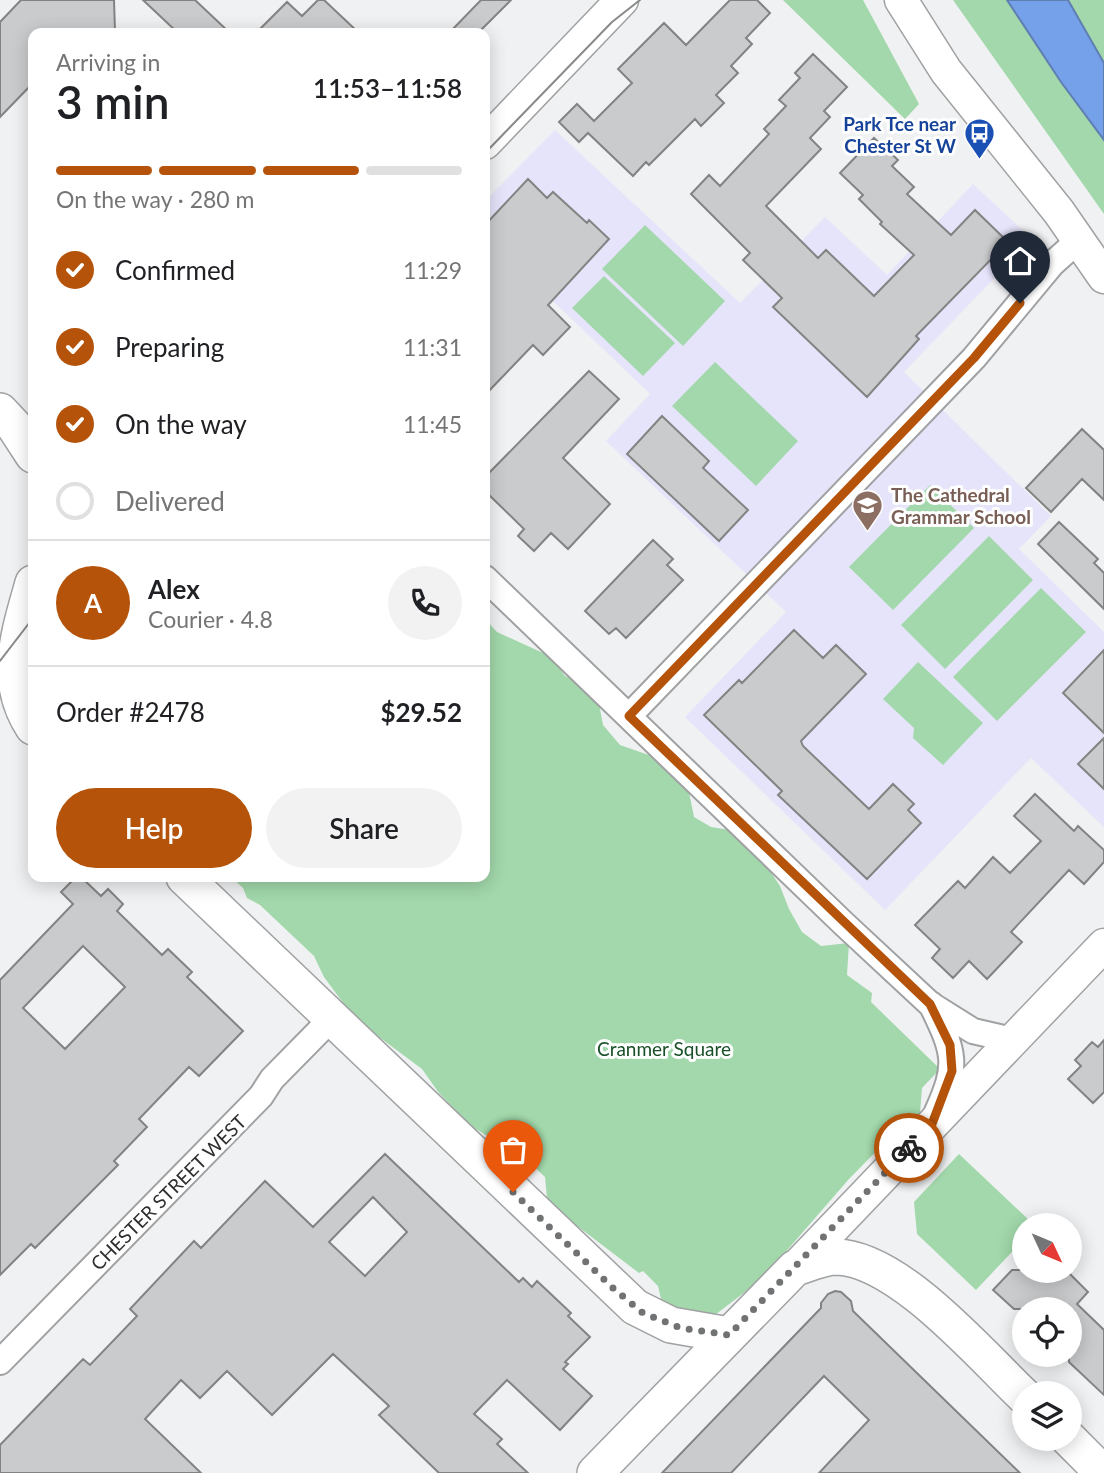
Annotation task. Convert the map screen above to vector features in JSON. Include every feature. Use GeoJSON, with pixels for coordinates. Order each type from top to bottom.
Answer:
{"type":"FeatureCollection","features":[{"type":"Feature","properties":{"kind":"main road"},"geometry":{"type":"LineString","coordinates":[[16,423],[28,446]]}},
{"type":"Feature","properties":{"kind":"main road"},"geometry":{"type":"LineString","coordinates":[[28,604],[16,656],[17,693],[28,716]]}},
{"type":"Feature","properties":{"kind":"main road"},"geometry":{"type":"LineString","coordinates":[[189,882],[635,1307],[671,1325],[729,1335]]}},
{"type":"Feature","properties":{"kind":"main road"},"geometry":{"type":"LineString","coordinates":[[595,1473],[795,1268],[823,1258],[838,1257],[879,1268],[928,1303],[1012,1384]]}},
{"type":"Feature","properties":{"kind":"main road"},"geometry":{"type":"LineString","coordinates":[[1081,1451],[1103,1473]]}},
{"type":"Feature","properties":{"kind":"street"},"geometry":{"type":"LineString","coordinates":[[490,138],[622,0]]}},
{"type":"Feature","properties":{"kind":"street"},"geometry":{"type":"LineString","coordinates":[[901,0],[946,71],[1080,239],[1104,276]]}},
{"type":"Feature","properties":{"kind":"street"},"geometry":{"type":"LineString","coordinates":[[629,716],[974,358],[1052,264],[1080,239]]}},
{"type":"Feature","properties":{"kind":"street"},"geometry":{"type":"LineString","coordinates":[[490,583],[930,1004],[973,1031],[1012,1040]]}},
{"type":"Feature","properties":{"kind":"street"},"geometry":{"type":"LineString","coordinates":[[795,1268],[1104,945]]}},
{"type":"Feature","properties":{"kind":"street"},"geometry":{"type":"LineString","coordinates":[[930,1004],[946,1034],[952,1057],[952,1071],[932,1124]]}},
{"type":"Feature","properties":{"kind":"street","name":"CHESTER STREET WEST"},"geometry":{"type":"LineString","coordinates":[[0,1362],[261,1096],[272,1079],[332,1018]]}},
{"type":"Feature","properties":{"kind":"shaded area","name":"The Cathedral Grammar School"},"geometry":{"type":"Polygon","coordinates":[[[555,130],[740,303],[825,217],[887,275],[973,184],[1032,239],[904,372],[1051,516],[1019,549],[1104,632],[1104,827],[1031,758],[885,910],[685,717],[786,612],[606,441],[650,394],[490,241],[490,196],[555,130]]]}},
{"type":"Feature","properties":{"kind":"green space"},"geometry":{"type":"Polygon","coordinates":[[[783,0],[863,0],[919,104],[905,119],[783,0]]]}},
{"type":"Feature","properties":{"kind":"green space"},"geometry":{"type":"Polygon","coordinates":[[[953,0],[1104,0],[1104,214],[953,0]]]}},
{"type":"Feature","properties":{"kind":"green space"},"geometry":{"type":"Polygon","coordinates":[[[645,225],[725,301],[683,346],[602,269],[645,225]]]}},
{"type":"Feature","properties":{"kind":"green space"},"geometry":{"type":"Polygon","coordinates":[[[604,276],[675,343],[643,376],[572,308],[604,276]]]}},
{"type":"Feature","properties":{"kind":"green space"},"geometry":{"type":"Polygon","coordinates":[[[715,362],[798,441],[756,486],[672,406],[715,362]]]}},
{"type":"Feature","properties":{"kind":"green space"},"geometry":{"type":"Polygon","coordinates":[[[930,485],[974,528],[893,610],[849,567],[930,485]]]}},
{"type":"Feature","properties":{"kind":"green space"},"geometry":{"type":"Polygon","coordinates":[[[989,536],[1033,580],[945,669],[901,625],[989,536]]]}},
{"type":"Feature","properties":{"kind":"green space"},"geometry":{"type":"Polygon","coordinates":[[[1041,588],[1086,632],[997,721],[953,677],[1041,588]]]}},
{"type":"Feature","properties":{"kind":"green space","name":"Cranmer Square"},"geometry":{"type":"Polygon","coordinates":[[[490,624],[497,632],[552,657],[565,676],[585,685],[598,698],[603,725],[620,745],[663,760],[689,792],[694,817],[711,827],[730,830],[750,841],[780,886],[802,932],[821,946],[849,943],[847,975],[872,993],[871,1002],[940,1069],[922,1088],[920,1113],[913,1127],[895,1132],[849,1179],[776,1263],[745,1292],[707,1321],[681,1322],[661,1299],[658,1286],[643,1271],[639,1273],[568,1219],[547,1198],[545,1177],[528,1161],[471,1126],[439,1093],[422,1069],[355,1019],[324,977],[314,956],[260,905],[247,898],[243,888],[236,882],[490,882],[490,624]]]}},
{"type":"Feature","properties":{"kind":"green space"},"geometry":{"type":"Polygon","coordinates":[[[918,662],[983,723],[943,765],[913,738],[914,728],[883,699],[918,662]]]}},
{"type":"Feature","properties":{"kind":"green space"},"geometry":{"type":"Polygon","coordinates":[[[959,1154],[1022,1213],[1012,1213],[1012,1252],[976,1290],[917,1234],[914,1202],[959,1154]]]}},
{"type":"Feature","properties":{"kind":"water"},"geometry":{"type":"Polygon","coordinates":[[[1007,0],[1068,0],[1104,63],[1104,140],[1061,82],[1007,0]]]}},
{"type":"Feature","properties":{"kind":"building"},"geometry":{"type":"Polygon","coordinates":[[[21,0],[114,0],[115,28],[28,28],[28,88],[0,117],[0,22],[21,0]]]}},
{"type":"Feature","properties":{"kind":"building"},"geometry":{"type":"Polygon","coordinates":[[[143,0],[195,0],[225,28],[173,28],[143,0]]]}},
{"type":"Feature","properties":{"kind":"building"},"geometry":{"type":"Polygon","coordinates":[[[318,0],[324,0],[354,28],[261,28],[287,2],[302,16],[318,0]]]}},
{"type":"Feature","properties":{"kind":"building"},"geometry":{"type":"Polygon","coordinates":[[[481,0],[511,0],[483,28],[454,28],[481,0]]]}},
{"type":"Feature","properties":{"kind":"building"},"geometry":{"type":"Polygon","coordinates":[[[730,0],[757,0],[770,13],[746,38],[752,44],[731,66],[738,73],[716,95],[724,103],[701,126],[695,119],[649,165],[646,162],[633,176],[588,133],[579,142],[559,122],[577,104],[594,121],[632,83],[618,69],[664,23],[686,45],[730,0]]]}},
{"type":"Feature","properties":{"kind":"building"},"geometry":{"type":"Polygon","coordinates":[[[813,54],[847,87],[824,111],[830,117],[810,138],[821,149],[766,206],[818,258],[826,250],[874,296],[914,255],[880,224],[882,222],[859,199],[863,195],[840,173],[874,138],[898,160],[892,166],[914,187],[907,194],[951,235],[975,210],[1008,242],[916,336],[919,339],[867,397],[773,307],[782,298],[743,260],[750,253],[691,194],[709,175],[720,186],[769,134],[764,129],[786,106],[779,100],[800,78],[795,73],[813,54]]]}},
{"type":"Feature","properties":{"kind":"building"},"geometry":{"type":"Polygon","coordinates":[[[528,179],[547,198],[553,192],[609,239],[548,305],[570,327],[543,355],[533,345],[490,390],[490,220],[528,179]]]}},
{"type":"Feature","properties":{"kind":"building"},"geometry":{"type":"Polygon","coordinates":[[[589,371],[619,399],[563,458],[610,504],[568,549],[551,533],[534,551],[518,536],[524,529],[490,496],[490,472],[589,371]]]}},
{"type":"Feature","properties":{"kind":"building"},"geometry":{"type":"Polygon","coordinates":[[[662,416],[709,461],[703,468],[748,510],[719,541],[627,454],[662,416]]]}},
{"type":"Feature","properties":{"kind":"building"},"geometry":{"type":"Polygon","coordinates":[[[1082,429],[1104,450],[1104,500],[1082,479],[1051,512],[1026,488],[1082,429]]]}},
{"type":"Feature","properties":{"kind":"building"},"geometry":{"type":"Polygon","coordinates":[[[1059,522],[1098,559],[1094,563],[1104,573],[1104,609],[1038,544],[1059,522]]]}},
{"type":"Feature","properties":{"kind":"building"},"geometry":{"type":"Polygon","coordinates":[[[653,540],[673,559],[667,565],[683,580],[626,638],[616,628],[609,634],[585,611],[653,540]]]}},
{"type":"Feature","properties":{"kind":"building"},"geometry":{"type":"Polygon","coordinates":[[[794,630],[823,658],[836,645],[866,674],[801,741],[803,746],[869,809],[893,784],[914,804],[908,810],[921,823],[867,879],[778,795],[782,791],[704,715],[739,680],[742,683],[794,630]]]}},
{"type":"Feature","properties":{"kind":"building"},"geometry":{"type":"Polygon","coordinates":[[[1104,650],[1104,733],[1063,693],[1104,650]]]}},
{"type":"Feature","properties":{"kind":"building"},"geometry":{"type":"Polygon","coordinates":[[[1104,738],[1104,789],[1078,764],[1104,738]]]}},
{"type":"Feature","properties":{"kind":"building"},"geometry":{"type":"Polygon","coordinates":[[[1035,794],[1074,831],[1078,826],[1104,850],[1104,862],[1084,884],[1069,870],[1011,932],[1022,942],[987,979],[969,961],[953,978],[932,958],[940,949],[915,925],[958,881],[965,888],[993,857],[1010,873],[1041,841],[1014,816],[1035,794]]]}},
{"type":"Feature","properties":{"kind":"building"},"geometry":{"type":"Polygon","coordinates":[[[71,882],[86,882],[101,896],[108,889],[123,904],[117,911],[162,955],[168,949],[192,972],[187,977],[243,1031],[199,1076],[189,1067],[139,1119],[147,1127],[114,1161],[118,1165],[35,1248],[31,1244],[0,1275],[0,980],[73,904],[61,892],[71,882]],[[83,946],[23,1008],[65,1049],[125,987],[83,946]]]}},
{"type":"Feature","properties":{"kind":"building"},"geometry":{"type":"Polygon","coordinates":[[[1104,1040],[1104,1092],[1093,1103],[1068,1079],[1081,1066],[1075,1060],[1092,1042],[1098,1047],[1104,1040]]]}},
{"type":"Feature","properties":{"kind":"building"},"geometry":{"type":"Polygon","coordinates":[[[385,1154],[519,1282],[523,1278],[532,1287],[537,1281],[571,1313],[568,1316],[590,1337],[565,1362],[568,1364],[563,1369],[592,1396],[560,1430],[507,1380],[474,1414],[502,1439],[497,1444],[528,1473],[439,1473],[379,1415],[389,1406],[333,1354],[272,1415],[227,1371],[200,1398],[181,1380],[145,1419],[201,1473],[0,1473],[0,1445],[83,1359],[90,1365],[137,1316],[130,1309],[194,1241],[201,1248],[265,1181],[313,1227],[385,1154]],[[373,1197],[329,1242],[365,1276],[407,1232],[373,1197]]]}},
{"type":"Feature","properties":{"kind":"building"},"geometry":{"type":"Polygon","coordinates":[[[1012,1270],[1012,1283],[1079,1283],[1088,1292],[1082,1299],[1012,1297],[1012,1307],[993,1290],[1012,1270]]]}},
{"type":"Feature","properties":{"kind":"building"},"geometry":{"type":"Polygon","coordinates":[[[841,1292],[851,1301],[853,1311],[1020,1473],[819,1473],[869,1420],[824,1376],[731,1473],[662,1473],[821,1308],[821,1303],[828,1294],[841,1292]]]}},
{"type":"Feature","properties":{"kind":"building"},"geometry":{"type":"Polygon","coordinates":[[[1082,1309],[1104,1330],[1104,1395],[1074,1367],[1082,1367],[1082,1309]]]}},
{"type":"Feature","properties":{"kind":"tram line"},"geometry":{"type":"LineString","coordinates":[[490,148],[612,22],[640,0]]}},
{"type":"Feature","properties":{"kind":"tram line"},"geometry":{"type":"LineString","coordinates":[[0,661],[28,625]]}},
{"type":"Feature","properties":{"kind":"way so far"},"geometry":{"type":"LineString","coordinates":[[513,1192],[614,1289],[643,1313],[681,1328],[729,1335],[909,1148]]}},
{"type":"Feature","properties":{"kind":"place","name":"Park Tce near Chester St W"},"geometry":{"type":"Point","coordinates":[979,161]}},
{"type":"Feature","properties":{"kind":"place","name":"The Cathedral Grammar School"},"geometry":{"type":"Point","coordinates":[868,532]}},
{"type":"Feature","properties":{"kind":"route"},"geometry":{"type":"LineString","coordinates":[[909,1148],[932,1124],[952,1071],[950,1045],[930,1004],[629,716],[974,358],[1020,303]]}}]}
